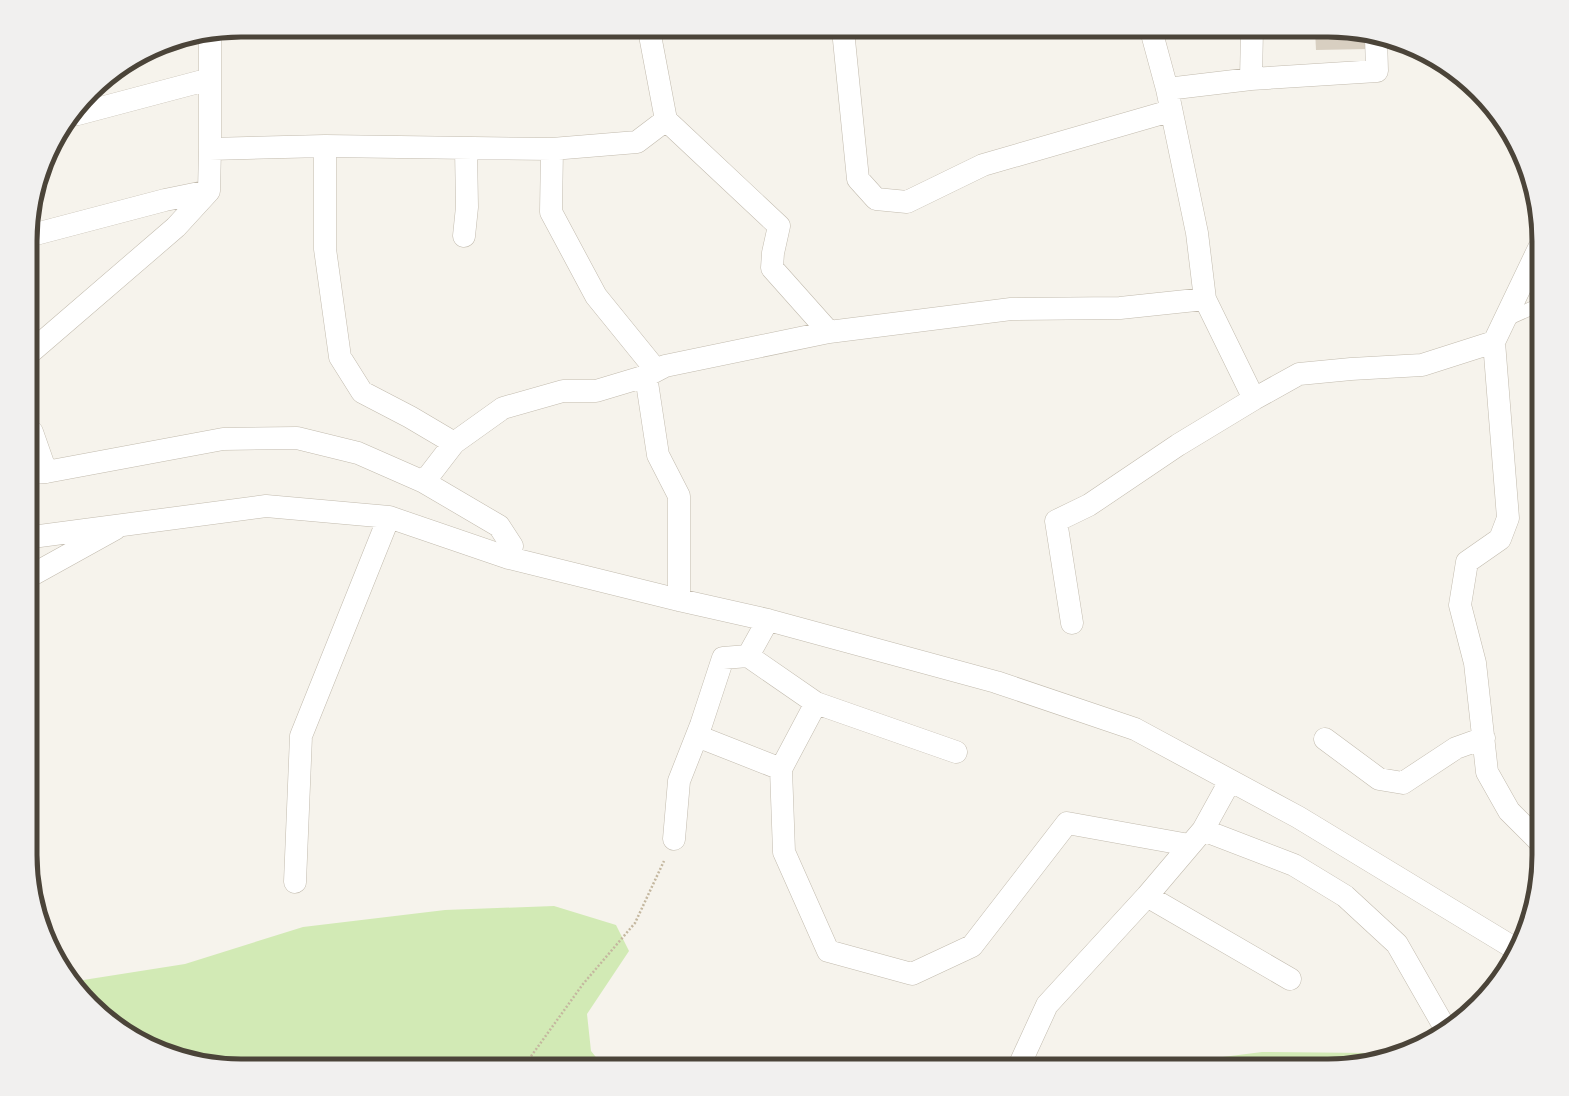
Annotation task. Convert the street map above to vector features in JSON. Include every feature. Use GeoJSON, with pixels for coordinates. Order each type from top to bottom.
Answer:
{"type":"FeatureCollection","features":[{"type":"Feature","properties":{"kind":"street"},"geometry":{"type":"LineString","coordinates":[[650,37],[666,120],[779,226],[773,253],[772,268],[829,332]]}},
{"type":"Feature","properties":{"kind":"street"},"geometry":{"type":"LineString","coordinates":[[844,37],[858,179],[876,199],[907,202],[983,165],[1170,111]]}},
{"type":"Feature","properties":{"kind":"street"},"geometry":{"type":"LineString","coordinates":[[1154,37],[1167,90],[1170,111],[1197,233],[1204,299],[1254,399]]}},
{"type":"Feature","properties":{"kind":"street"},"geometry":{"type":"LineString","coordinates":[[1251,80],[1252,37]]}},
{"type":"Feature","properties":{"kind":"street"},"geometry":{"type":"LineString","coordinates":[[37,347],[176,227],[209,191],[210,40]]}},
{"type":"Feature","properties":{"kind":"street"},"geometry":{"type":"LineString","coordinates":[[1167,90],[1251,80],[1377,71],[1376,43]]}},
{"type":"Feature","properties":{"kind":"street"},"geometry":{"type":"LineString","coordinates":[[83,113],[210,79]]}},
{"type":"Feature","properties":{"kind":"street"},"geometry":{"type":"LineString","coordinates":[[210,148],[325,146],[552,148],[637,142],[666,120]]}},
{"type":"Feature","properties":{"kind":"street"},"geometry":{"type":"LineString","coordinates":[[325,146],[325,249],[340,357],[362,392],[410,417],[454,443]]}},
{"type":"Feature","properties":{"kind":"street"},"geometry":{"type":"LineString","coordinates":[[464,236],[467,207],[466,148]]}},
{"type":"Feature","properties":{"kind":"street"},"geometry":{"type":"LineString","coordinates":[[552,148],[551,212],[596,296],[651,373],[658,456],[679,496],[679,600]]}},
{"type":"Feature","properties":{"kind":"street"},"geometry":{"type":"LineString","coordinates":[[37,234],[165,200],[209,191]]}},
{"type":"Feature","properties":{"kind":"street"},"geometry":{"type":"LineString","coordinates":[[1532,263],[1494,342],[1508,518],[1500,539],[1467,562],[1460,605],[1475,663],[1487,772],[1510,811],[1532,834]]}},
{"type":"Feature","properties":{"kind":"street"},"geometry":{"type":"LineString","coordinates":[[424,482],[454,443],[503,408],[563,391],[596,390],[651,373],[665,366],[829,332],[1011,309],[1120,308],[1204,299]]}},
{"type":"Feature","properties":{"kind":"street"},"geometry":{"type":"LineString","coordinates":[[1072,623],[1056,521],[1089,505],[1178,445],[1254,399],[1299,374],[1422,365],[1494,342]]}},
{"type":"Feature","properties":{"kind":"street"},"geometry":{"type":"LineString","coordinates":[[37,461],[39,473],[223,439],[298,438],[358,453],[424,482],[498,526],[512,546],[509,558]]}},
{"type":"Feature","properties":{"kind":"street"},"geometry":{"type":"LineString","coordinates":[[37,535],[266,506],[389,517],[509,558],[679,600],[768,620],[996,682],[1127,727],[1298,817],[1511,946]]}},
{"type":"Feature","properties":{"kind":"street"},"geometry":{"type":"LineString","coordinates":[[295,882],[301,736],[389,517]]}},
{"type":"Feature","properties":{"kind":"street"},"geometry":{"type":"LineString","coordinates":[[37,572],[126,523]]}},
{"type":"Feature","properties":{"kind":"street"},"geometry":{"type":"LineString","coordinates":[[748,656],[768,620]]}},
{"type":"Feature","properties":{"kind":"street"},"geometry":{"type":"LineString","coordinates":[[674,839],[679,782],[697,736],[723,658],[748,656],[816,703],[956,752]]}},
{"type":"Feature","properties":{"kind":"street"},"geometry":{"type":"LineString","coordinates":[[816,703],[781,769],[784,852],[828,951],[912,974],[972,946],[1067,823],[1196,838],[1294,866],[1345,896],[1397,944],[1443,1023]]}},
{"type":"Feature","properties":{"kind":"street"},"geometry":{"type":"LineString","coordinates":[[697,736],[781,769]]}},
{"type":"Feature","properties":{"kind":"street"},"geometry":{"type":"LineString","coordinates":[[1325,739],[1379,779],[1403,783],[1456,748],[1484,738]]}},
{"type":"Feature","properties":{"kind":"street"},"geometry":{"type":"LineString","coordinates":[[1022,1059],[1047,1005],[1148,896],[1196,838],[1230,781]]}},
{"type":"Feature","properties":{"kind":"street"},"geometry":{"type":"LineString","coordinates":[[1148,896],[1290,979]]}},
{"type":"Feature","properties":{"kind":"lane"},"geometry":{"type":"LineString","coordinates":[[1505,320],[1532,308]]}},
{"type":"Feature","properties":{"kind":"path"},"geometry":{"type":"LineString","coordinates":[[529,1059],[583,984],[635,923],[674,839]]}},
{"type":"Feature","properties":{"kind":"green space"},"geometry":{"type":"Polygon","coordinates":[[[554,906],[616,925],[629,951],[587,1014],[591,1051],[597,1059],[228,1059],[188,1052],[139,1032],[117,1017],[97,999],[80,980],[185,964],[303,927],[445,910],[554,906]]]}},
{"type":"Feature","properties":{"kind":"green space"},"geometry":{"type":"Polygon","coordinates":[[[1262,1052],[1371,1054],[1341,1059],[1207,1059],[1262,1052]]]}},
{"type":"Feature","properties":{"kind":"building"},"geometry":{"type":"Polygon","coordinates":[[[1315,37],[1341,37],[1368,41],[1369,49],[1316,50],[1315,37]]]}}]}
